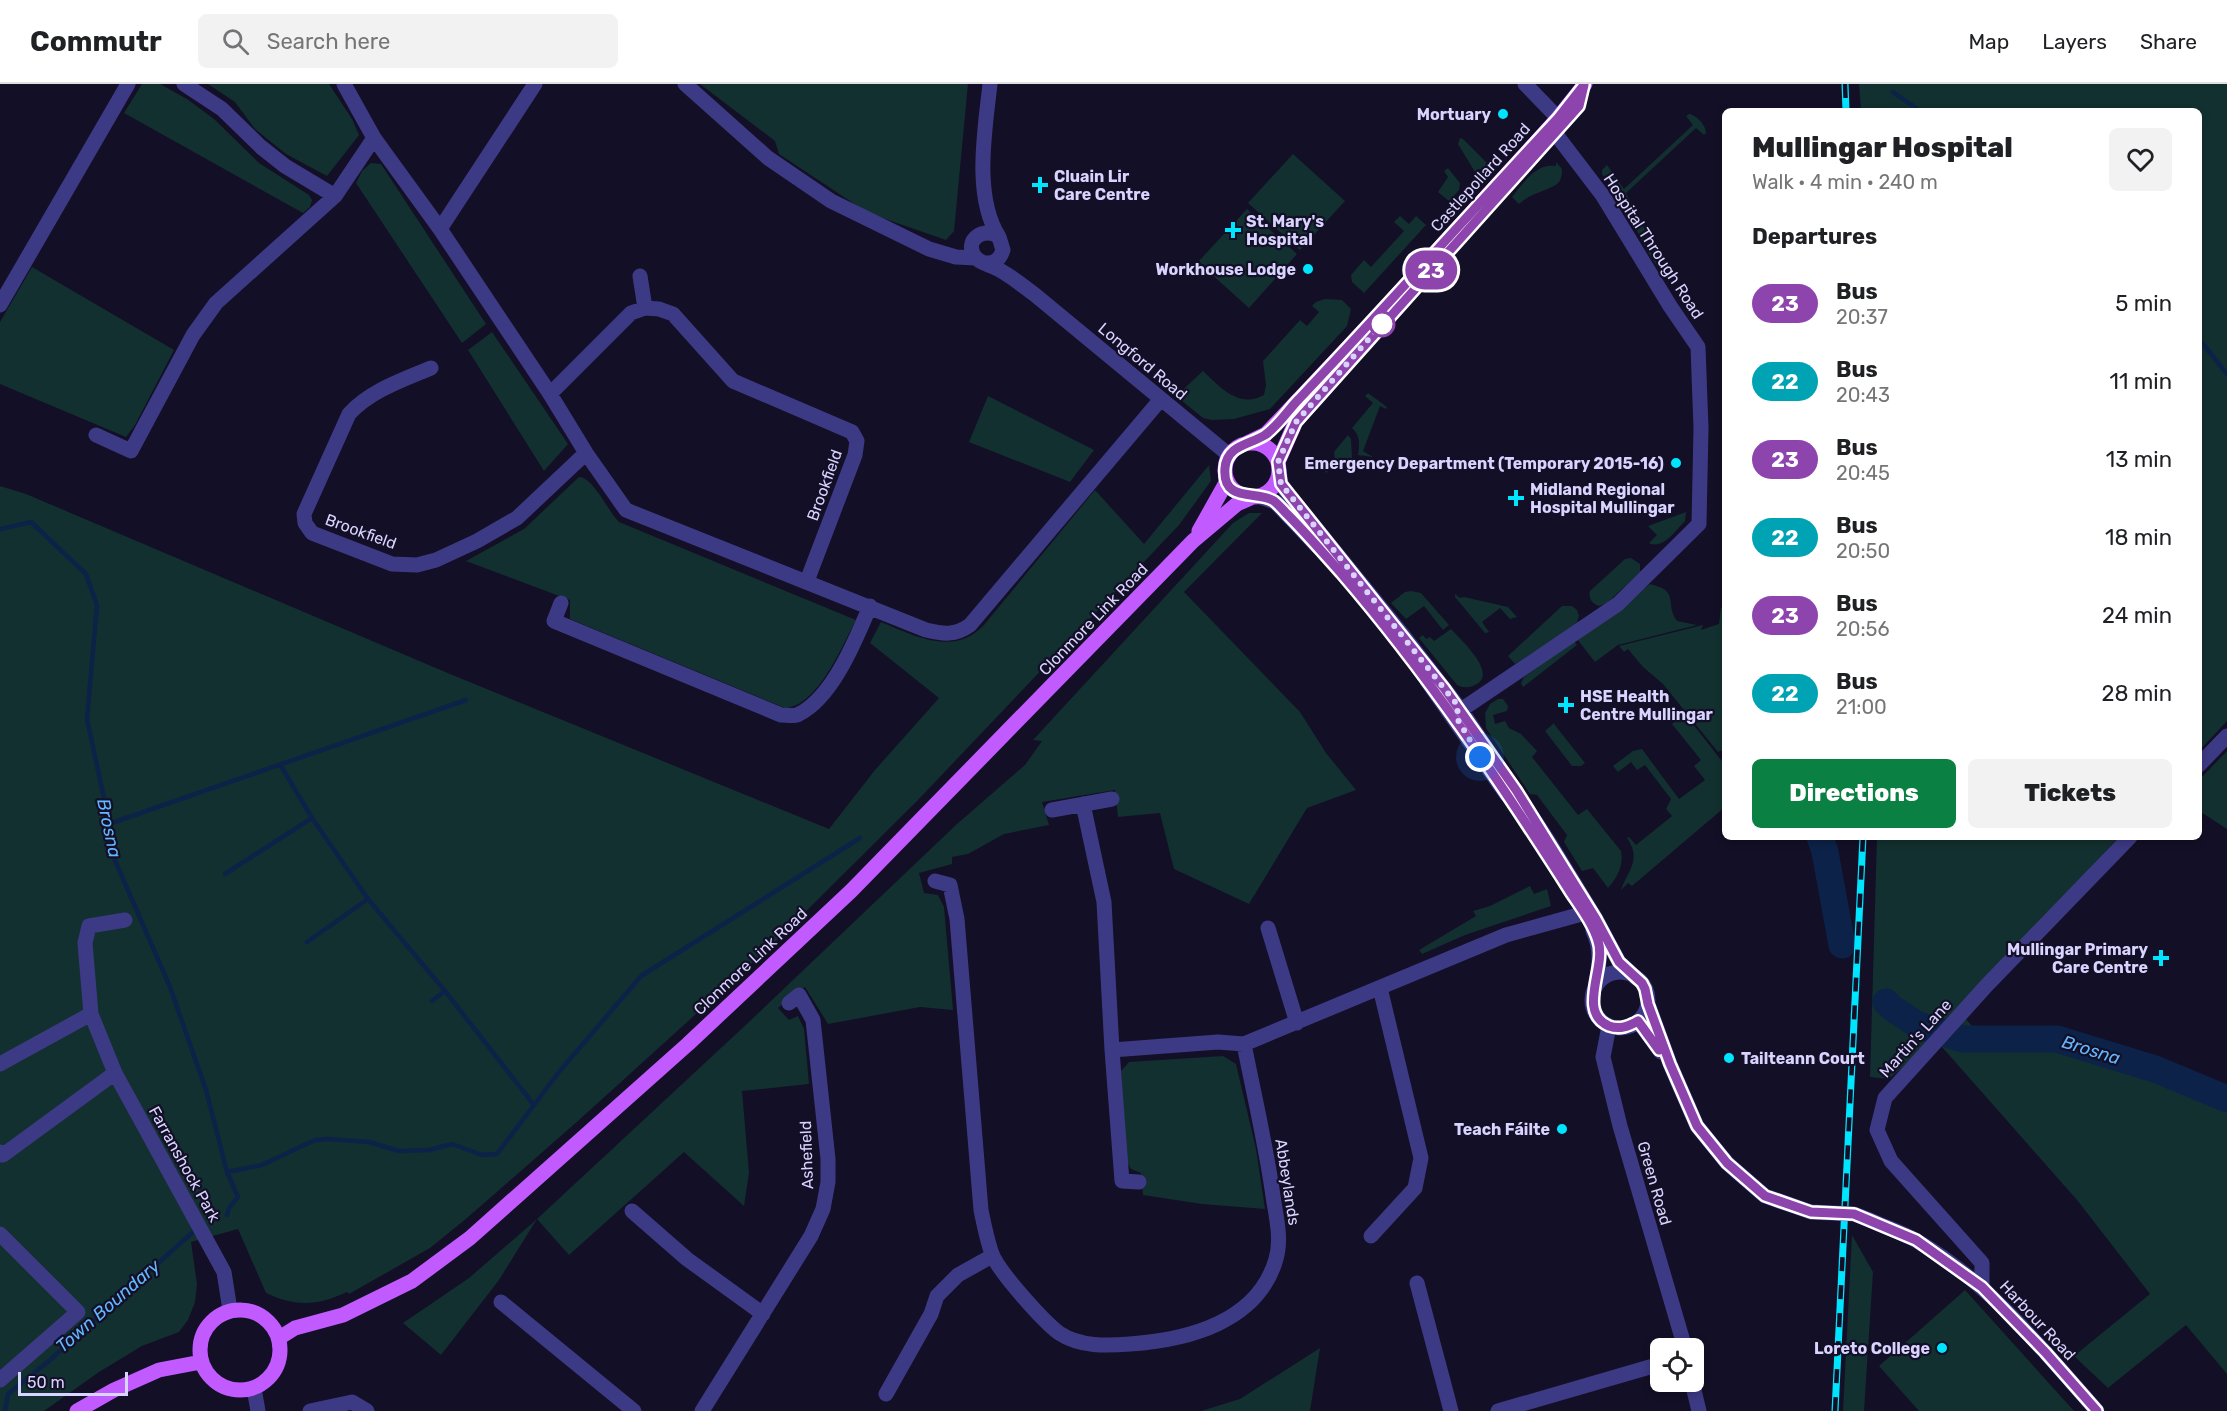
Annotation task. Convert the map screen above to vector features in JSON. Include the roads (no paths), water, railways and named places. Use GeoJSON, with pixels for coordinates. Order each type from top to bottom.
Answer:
{"type":"FeatureCollection","features":[{"type":"Feature","properties":{"kind":"main road","name":"Castlepollard Road"},"geometry":{"type":"LineString","coordinates":[[1246,443],[1266,434],[1375,319],[1554,127],[1585,84]]}},
{"type":"Feature","properties":{"kind":"main road"},"geometry":{"type":"LineString","coordinates":[[1278,466],[1275,455],[1266,446],[1246,443],[1234,448],[1225,463],[1227,481],[1237,493],[1255,497],[1274,486],[1278,466],[1296,422],[1554,127]]}},
{"type":"Feature","properties":{"kind":"main road","name":"Clonmore Link Road"},"geometry":{"type":"LineString","coordinates":[[1193,542],[1227,481]]}},
{"type":"Feature","properties":{"kind":"main road","name":"Clonmore Link Road"},"geometry":{"type":"LineString","coordinates":[[279,1338],[295,1328],[343,1315],[412,1281],[470,1238],[688,1044],[851,891],[1193,542],[1237,504],[1255,497]]}},
{"type":"Feature","properties":{"kind":"main road"},"geometry":{"type":"LineString","coordinates":[[243,1309],[255,1312],[274,1327],[279,1338],[280,1350],[276,1368],[264,1382],[254,1388],[241,1390],[222,1386],[207,1374],[201,1362],[199,1349],[201,1336],[208,1324],[218,1315],[230,1310],[243,1309]]}},
{"type":"Feature","properties":{"kind":"main road"},"geometry":{"type":"LineString","coordinates":[[77,1411],[114,1390],[159,1370],[201,1362]]}},
{"type":"Feature","properties":{"kind":"street"},"geometry":{"type":"LineString","coordinates":[[0,305],[128,84]]}},
{"type":"Feature","properties":{"kind":"street"},"geometry":{"type":"LineString","coordinates":[[184,84],[222,109],[261,147],[285,166],[335,196]]}},
{"type":"Feature","properties":{"kind":"street"},"geometry":{"type":"LineString","coordinates":[[344,84],[374,138],[440,229],[550,394],[586,453],[626,510],[942,634],[957,633],[976,618],[1161,399]]}},
{"type":"Feature","properties":{"kind":"street"},"geometry":{"type":"LineString","coordinates":[[440,229],[535,84]]}},
{"type":"Feature","properties":{"kind":"street"},"geometry":{"type":"LineString","coordinates":[[685,84],[768,158],[831,201],[929,249],[956,257],[981,261],[998,259],[1001,243]]}},
{"type":"Feature","properties":{"kind":"street"},"geometry":{"type":"LineString","coordinates":[[990,84],[984,146],[984,181],[988,214],[1012,269],[1034,294]]}},
{"type":"Feature","properties":{"kind":"street","name":"Hospital Through Road"},"geometry":{"type":"LineString","coordinates":[[1460,709],[1618,604],[1699,524],[1701,428],[1698,347],[1670,306],[1604,196],[1525,84]]}},
{"type":"Feature","properties":{"kind":"street"},"geometry":{"type":"LineString","coordinates":[[96,435],[131,451],[193,335],[216,303],[335,196],[374,138]]}},
{"type":"Feature","properties":{"kind":"street"},"geometry":{"type":"LineString","coordinates":[[984,181],[976,237],[972,249],[981,261],[1004,272],[1034,294]]}},
{"type":"Feature","properties":{"kind":"street"},"geometry":{"type":"LineString","coordinates":[[908,239],[961,247],[988,232],[1001,243]]}},
{"type":"Feature","properties":{"kind":"street"},"geometry":{"type":"LineString","coordinates":[[550,394],[631,313],[645,308],[640,276]]}},
{"type":"Feature","properties":{"kind":"street","name":"Longford Road"},"geometry":{"type":"LineString","coordinates":[[1034,294],[1229,455]]}},
{"type":"Feature","properties":{"kind":"street","name":"Brookfield"},"geometry":{"type":"LineString","coordinates":[[645,308],[659,309],[673,314],[733,381],[852,432],[857,441],[855,455],[807,581]]}},
{"type":"Feature","properties":{"kind":"street","name":"Brookfield"},"geometry":{"type":"LineString","coordinates":[[431,369],[375,393],[349,414],[304,514],[305,523],[312,533],[392,564],[417,564],[436,560],[477,541],[517,518],[586,453]]}},
{"type":"Feature","properties":{"kind":"street"},"geometry":{"type":"LineString","coordinates":[[1255,497],[1275,502],[1310,537],[1347,580],[1403,649],[1551,860],[1585,913],[1598,942],[1600,953],[1593,993],[1597,1016],[1609,1026],[1626,1027],[1638,1021],[1648,1004],[1645,989],[1619,962],[1596,919],[1533,818],[1460,709],[1287,493],[1281,484],[1278,466]]}},
{"type":"Feature","properties":{"kind":"street"},"geometry":{"type":"LineString","coordinates":[[561,603],[554,621],[781,715],[791,716],[799,714],[815,701],[830,684],[844,662],[870,606]]}},
{"type":"Feature","properties":{"kind":"street"},"geometry":{"type":"LineString","coordinates":[[1460,709],[1456,715],[1458,720],[1480,757]]}},
{"type":"Feature","properties":{"kind":"street"},"geometry":{"type":"LineString","coordinates":[[2202,762],[2227,736]]}},
{"type":"Feature","properties":{"kind":"street"},"geometry":{"type":"LineString","coordinates":[[1052,810],[1112,799]]}},
{"type":"Feature","properties":{"kind":"street"},"geometry":{"type":"LineString","coordinates":[[1083,804],[1104,902],[1122,1181],[1138,1182]]}},
{"type":"Feature","properties":{"kind":"street"},"geometry":{"type":"LineString","coordinates":[[1533,818],[1552,852],[1551,860]]}},
{"type":"Feature","properties":{"kind":"street","name":"Martin's Lane"},"geometry":{"type":"LineString","coordinates":[[1982,1287],[1982,1263],[1891,1161],[1877,1130],[1885,1098],[1943,1033],[2127,840]]}},
{"type":"Feature","properties":{"kind":"street","name":"Abbeylands"},"geometry":{"type":"LineString","coordinates":[[936,881],[950,885],[957,919],[981,1210],[993,1256],[1002,1272],[1060,1334],[1092,1345],[1115,1346],[1163,1342],[1191,1335],[1235,1314],[1257,1296],[1268,1281],[1276,1257],[1279,1232],[1271,1178],[1244,1044]]}},
{"type":"Feature","properties":{"kind":"street"},"geometry":{"type":"LineString","coordinates":[[1112,1050],[1218,1042],[1244,1044],[1506,935],[1585,913]]}},
{"type":"Feature","properties":{"kind":"street","name":"Farranshock Park"},"geometry":{"type":"LineString","coordinates":[[124,920],[90,926],[85,943],[91,1014],[115,1073],[224,1272],[230,1310]]}},
{"type":"Feature","properties":{"kind":"street"},"geometry":{"type":"LineString","coordinates":[[1268,928],[1297,1023]]}},
{"type":"Feature","properties":{"kind":"street"},"geometry":{"type":"LineString","coordinates":[[1596,986],[1601,980],[1614,973],[1622,972],[1636,978]]}},
{"type":"Feature","properties":{"kind":"street"},"geometry":{"type":"LineString","coordinates":[[1371,1236],[1415,1188],[1421,1158],[1380,988]]}},
{"type":"Feature","properties":{"kind":"street","name":"Ashefield"},"geometry":{"type":"LineString","coordinates":[[702,1411],[811,1236],[823,1209],[828,1182],[828,1159],[813,1020],[799,995],[789,1003]]}},
{"type":"Feature","properties":{"kind":"street","name":"Harbour Road"},"geometry":{"type":"LineString","coordinates":[[1648,1004],[1670,1064],[1697,1126],[1727,1163],[1765,1196],[1811,1212],[1854,1214],[1916,1240],[1982,1287],[2045,1352],[2097,1411]]}},
{"type":"Feature","properties":{"kind":"street"},"geometry":{"type":"LineString","coordinates":[[0,1064],[91,1014]]}},
{"type":"Feature","properties":{"kind":"street","name":"Harbour Road"},"geometry":{"type":"LineString","coordinates":[[1638,1021],[1670,1064]]}},
{"type":"Feature","properties":{"kind":"street","name":"Green Road"},"geometry":{"type":"LineString","coordinates":[[1609,1026],[1603,1057],[1620,1126],[1682,1338]]}},
{"type":"Feature","properties":{"kind":"street"},"geometry":{"type":"LineString","coordinates":[[1,1155],[115,1073]]}},
{"type":"Feature","properties":{"kind":"street"},"geometry":{"type":"LineString","coordinates":[[632,1211],[687,1259],[763,1314]]}},
{"type":"Feature","properties":{"kind":"street"},"geometry":{"type":"LineString","coordinates":[[0,1234],[78,1312],[0,1380]]}},
{"type":"Feature","properties":{"kind":"street"},"geometry":{"type":"LineString","coordinates":[[886,1394],[931,1314],[937,1296],[958,1275],[993,1256]]}},
{"type":"Feature","properties":{"kind":"street"},"geometry":{"type":"LineString","coordinates":[[1417,1283],[1451,1411]]}},
{"type":"Feature","properties":{"kind":"street"},"geometry":{"type":"LineString","coordinates":[[501,1302],[634,1411]]}},
{"type":"Feature","properties":{"kind":"street"},"geometry":{"type":"LineString","coordinates":[[1498,1411],[1650,1367]]}},
{"type":"Feature","properties":{"kind":"street"},"geometry":{"type":"LineString","coordinates":[[254,1388],[257,1408]]}},
{"type":"Feature","properties":{"kind":"street"},"geometry":{"type":"LineString","coordinates":[[1694,1392],[1699,1411]]}},
{"type":"Feature","properties":{"kind":"street"},"geometry":{"type":"LineString","coordinates":[[310,1411],[352,1402],[367,1411]]}},
{"type":"Feature","properties":{"kind":"waterway"},"geometry":{"type":"LineString","coordinates":[[1893,92],[1916,108]]}},
{"type":"Feature","properties":{"kind":"waterway"},"geometry":{"type":"LineString","coordinates":[[2202,343],[2227,374]]}},
{"type":"Feature","properties":{"kind":"waterway","name":"Brosna"},"geometry":{"type":"LineString","coordinates":[[0,529],[31,522],[86,574],[97,605],[87,719],[108,817],[114,858],[170,987],[206,1090],[227,1172],[238,1197],[229,1208],[227,1215]]}},
{"type":"Feature","properties":{"kind":"waterway"},"geometry":{"type":"LineString","coordinates":[[109,824],[466,700]]}},
{"type":"Feature","properties":{"kind":"waterway"},"geometry":{"type":"LineString","coordinates":[[281,766],[312,818],[368,899],[445,991],[534,1105]]}},
{"type":"Feature","properties":{"kind":"waterway"},"geometry":{"type":"LineString","coordinates":[[225,874],[312,818]]}},
{"type":"Feature","properties":{"kind":"waterway"},"geometry":{"type":"LineString","coordinates":[[227,1172],[262,1165],[315,1140],[328,1139],[369,1142],[399,1151],[429,1150],[452,1144],[482,1155],[497,1154],[559,1072],[641,976],[860,838]]}},
{"type":"Feature","properties":{"kind":"waterway","name":"Brosna"},"geometry":{"type":"LineString","coordinates":[[1821,840],[1842,945]]}},
{"type":"Feature","properties":{"kind":"waterway"},"geometry":{"type":"LineString","coordinates":[[307,942],[368,899]]}},
{"type":"Feature","properties":{"kind":"waterway"},"geometry":{"type":"LineString","coordinates":[[432,1001],[445,991]]}},
{"type":"Feature","properties":{"kind":"waterway","name":"Brosna"},"geometry":{"type":"LineString","coordinates":[[1886,1002],[1918,1025],[1963,1039],[2057,1039],[2155,1069],[2227,1099]]}},
{"type":"Feature","properties":{"kind":"waterway","name":"Town Boundary"},"geometry":{"type":"LineString","coordinates":[[5,1411],[8,1394],[50,1360],[194,1231]]}},
{"type":"Feature","properties":{"kind":"railway"},"geometry":{"type":"LineString","coordinates":[[1845,84],[1846,108]]}},
{"type":"Feature","properties":{"kind":"railway"},"geometry":{"type":"LineString","coordinates":[[1835,1411],[1863,840]]}},
{"type":"Feature","properties":{"kind":"place","name":"Mortuary"},"geometry":{"type":"Point","coordinates":[1503,114]}},
{"type":"Feature","properties":{"kind":"place","name":"Cluain Lir Care Centre"},"geometry":{"type":"Point","coordinates":[1040,185]}},
{"type":"Feature","properties":{"kind":"place","name":"St. Mary's Hospital"},"geometry":{"type":"Point","coordinates":[1233,230]}},
{"type":"Feature","properties":{"kind":"place","name":"Workhouse Lodge"},"geometry":{"type":"Point","coordinates":[1308,269]}},
{"type":"Feature","properties":{"kind":"place","name":"Emergency Department (Temporary 2015-16)"},"geometry":{"type":"Point","coordinates":[1676,463]}},
{"type":"Feature","properties":{"kind":"place","name":"Midland Regional Hospital Mullingar"},"geometry":{"type":"Point","coordinates":[1516,498]}},
{"type":"Feature","properties":{"kind":"place","name":"HSE Health Centre Mullingar"},"geometry":{"type":"Point","coordinates":[1566,705]}},
{"type":"Feature","properties":{"kind":"place","name":"Mullingar Primary Care Centre"},"geometry":{"type":"Point","coordinates":[2161,958]}},
{"type":"Feature","properties":{"kind":"place","name":"Tailteann Court"},"geometry":{"type":"Point","coordinates":[1729,1058]}},
{"type":"Feature","properties":{"kind":"place","name":"Teach Fáilte"},"geometry":{"type":"Point","coordinates":[1562,1129]}},
{"type":"Feature","properties":{"kind":"place","name":"Loreto College"},"geometry":{"type":"Point","coordinates":[1942,1348]}}]}
